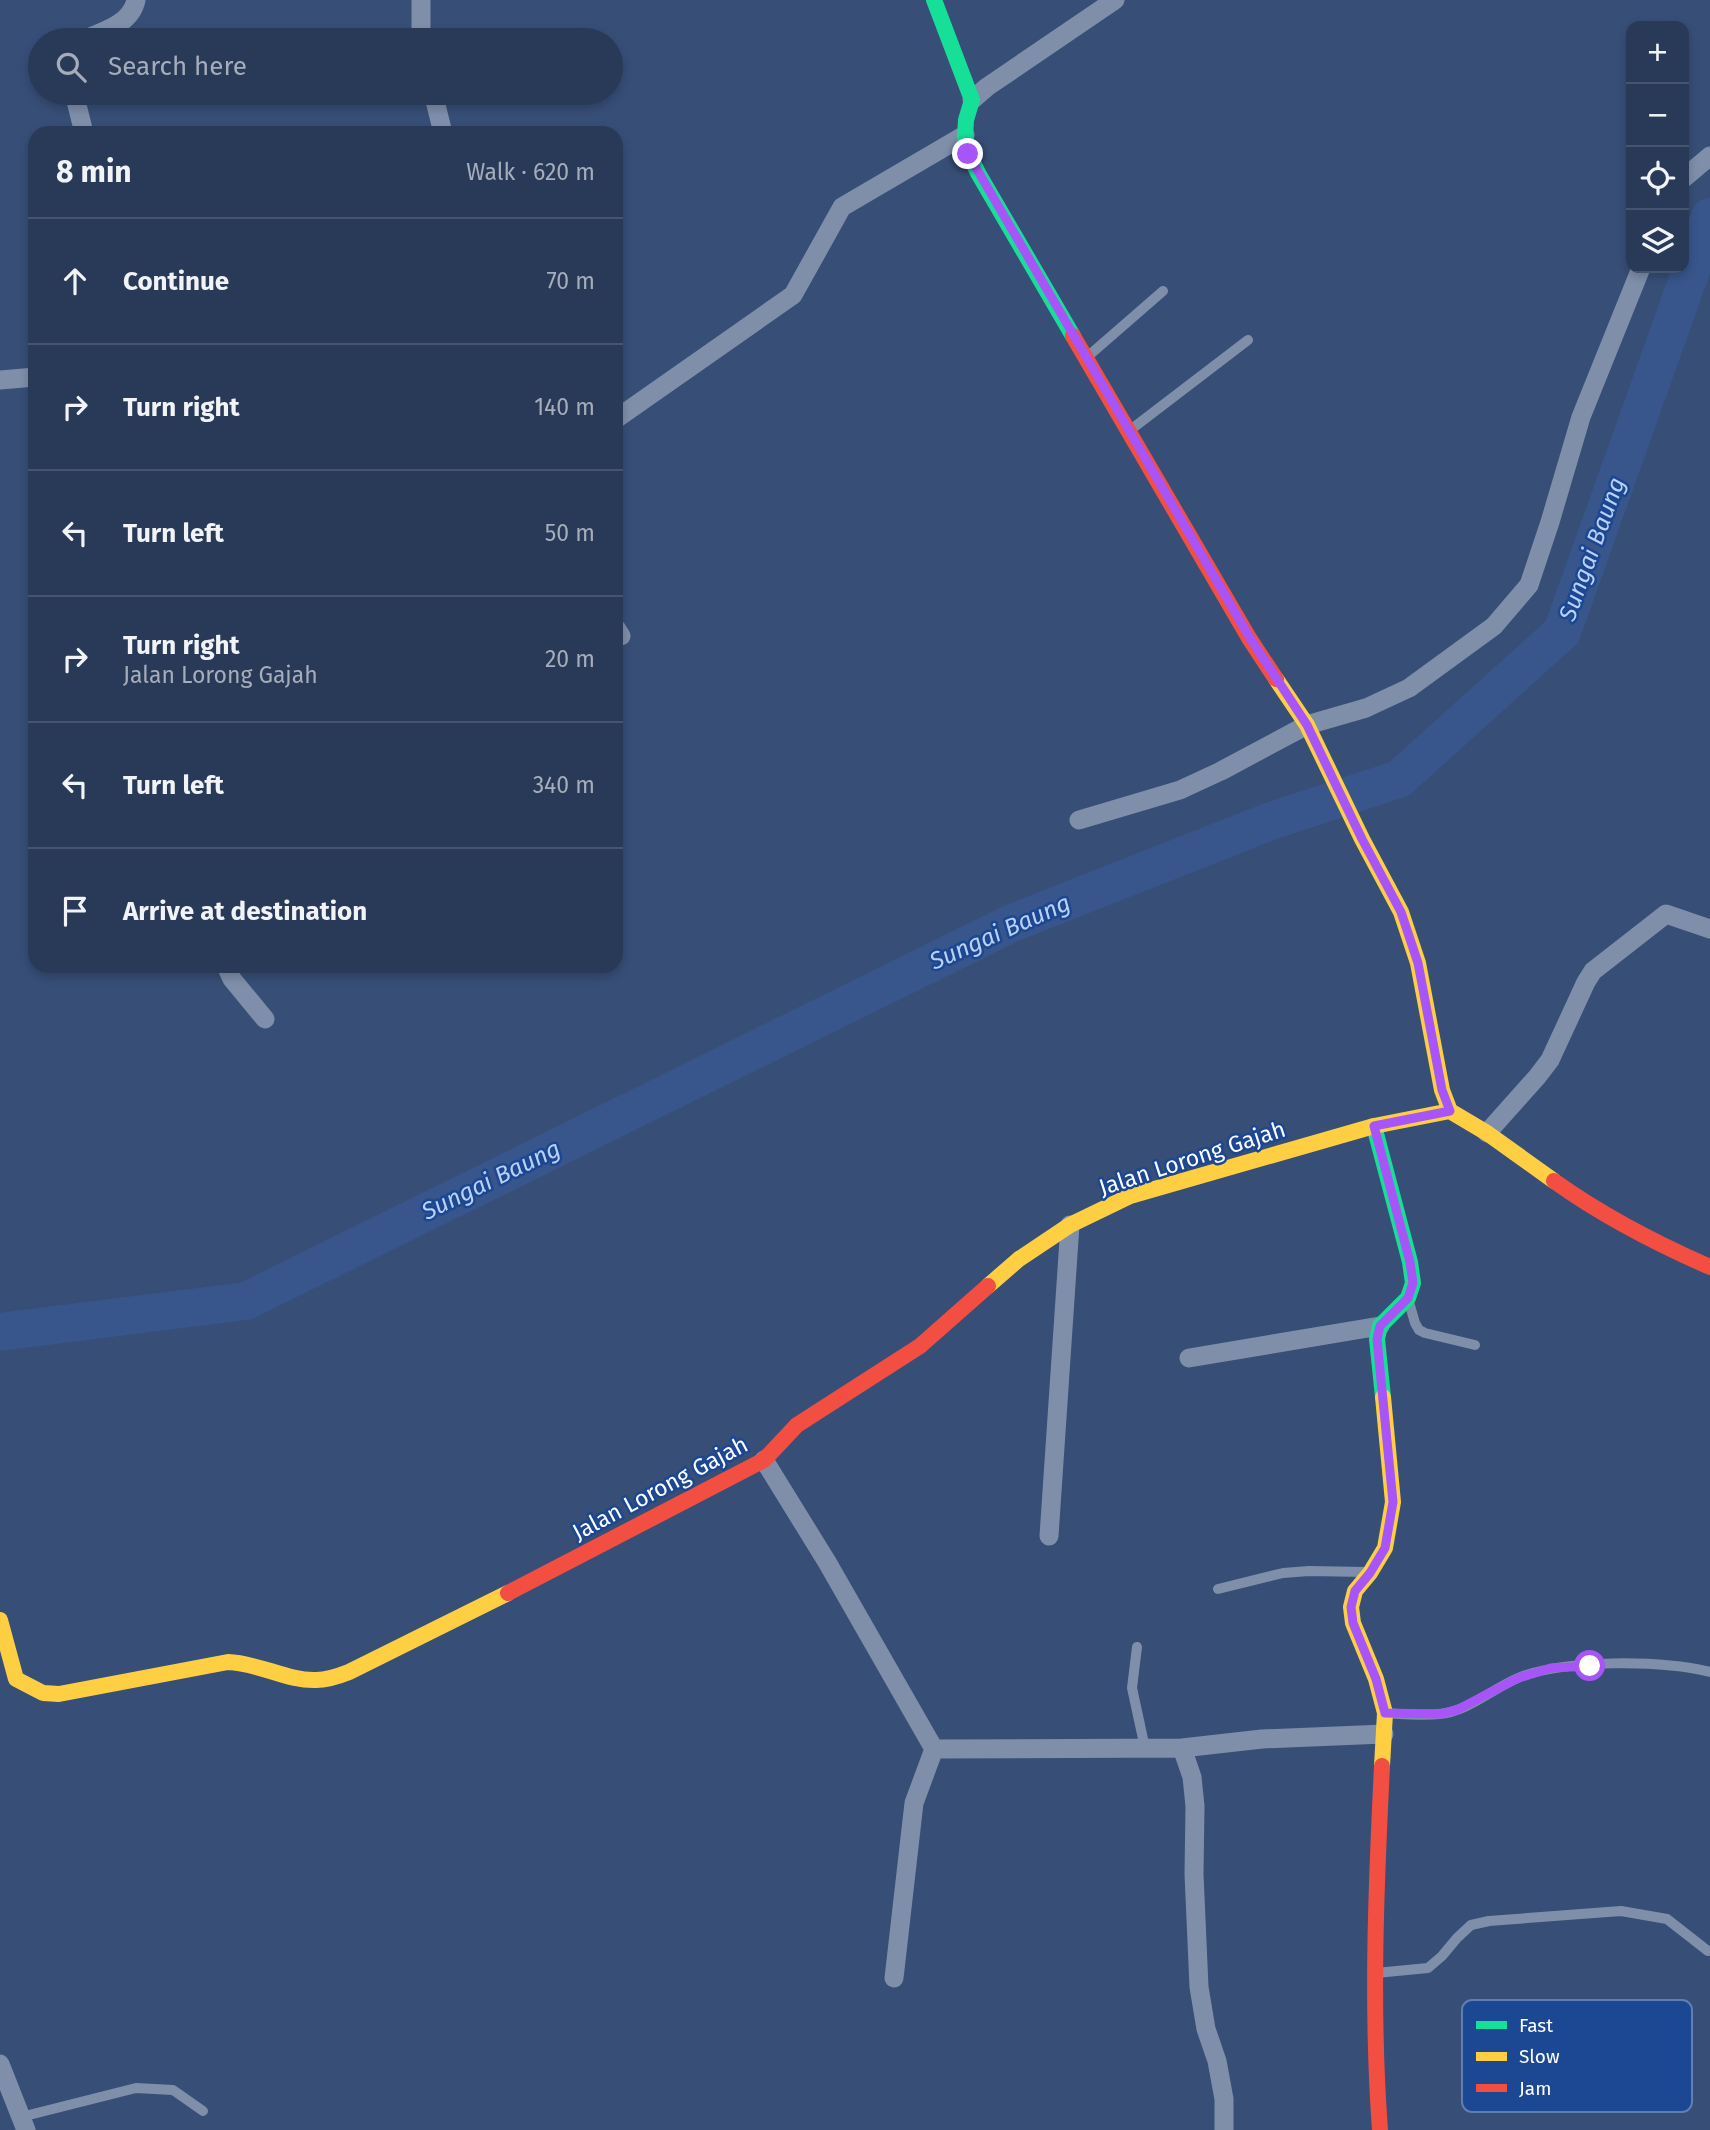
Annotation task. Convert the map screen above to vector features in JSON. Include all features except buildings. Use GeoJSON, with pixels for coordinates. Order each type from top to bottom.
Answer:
{"type":"FeatureCollection","features":[{"type":"Feature","properties":{"kind":"street"},"geometry":{"type":"LineString","coordinates":[[109,28],[122,22],[134,11],[136,0]]}},
{"type":"Feature","properties":{"kind":"street"},"geometry":{"type":"LineString","coordinates":[[420,28],[421,0]]}},
{"type":"Feature","properties":{"kind":"street"},"geometry":{"type":"LineString","coordinates":[[934,0],[972,100]]}},
{"type":"Feature","properties":{"kind":"street"},"geometry":{"type":"LineString","coordinates":[[1115,0],[972,100],[964,119],[968,154],[1250,638],[1308,725],[1362,839],[1401,912],[1418,963],[1442,1090],[1450,1111],[1487,1133],[1589,1206],[1664,1247],[1710,1267]]}},
{"type":"Feature","properties":{"kind":"street"},"geometry":{"type":"LineString","coordinates":[[77,105],[82,126]]}},
{"type":"Feature","properties":{"kind":"street"},"geometry":{"type":"LineString","coordinates":[[436,105],[441,126]]}},
{"type":"Feature","properties":{"kind":"street"},"geometry":{"type":"LineString","coordinates":[[623,414],[793,295],[842,207],[965,135]]}},
{"type":"Feature","properties":{"kind":"street"},"geometry":{"type":"LineString","coordinates":[[1689,174],[1710,156]]}},
{"type":"Feature","properties":{"kind":"street"},"geometry":{"type":"LineString","coordinates":[[1079,820],[1180,790],[1308,725],[1366,708],[1409,688],[1494,626],[1529,585],[1581,417],[1639,273]]}},
{"type":"Feature","properties":{"kind":"street"},"geometry":{"type":"LineString","coordinates":[[0,380],[28,378]]}},
{"type":"Feature","properties":{"kind":"street"},"geometry":{"type":"LineString","coordinates":[[1487,1133],[1550,1060],[1593,971],[1666,914],[1710,929]]}},
{"type":"Feature","properties":{"kind":"street"},"geometry":{"type":"LineString","coordinates":[[229,973],[265,1019]]}},
{"type":"Feature","properties":{"kind":"street","name":"Jalan Lorong Gajah"},"geometry":{"type":"LineString","coordinates":[[0,1620],[16,1679],[43,1693],[59,1694],[228,1662],[251,1663],[306,1679],[333,1677],[349,1672],[582,1556],[764,1460],[797,1425],[920,1346],[1018,1259],[1070,1225],[1130,1196],[1374,1126],[1450,1111]]}},
{"type":"Feature","properties":{"kind":"street"},"geometry":{"type":"LineString","coordinates":[[1374,1126],[1410,1262],[1413,1283],[1408,1298],[1380,1326],[1377,1339],[1393,1502],[1385,1548],[1355,1591],[1351,1607],[1353,1623],[1376,1679],[1385,1713],[1378,1833],[1376,1973],[1380,2130]]}},
{"type":"Feature","properties":{"kind":"street"},"geometry":{"type":"LineString","coordinates":[[1049,1536],[1070,1225]]}},
{"type":"Feature","properties":{"kind":"street"},"geometry":{"type":"LineString","coordinates":[[1189,1358],[1380,1326]]}},
{"type":"Feature","properties":{"kind":"street"},"geometry":{"type":"LineString","coordinates":[[764,1460],[827,1562],[934,1749],[915,1803],[894,1978]]}},
{"type":"Feature","properties":{"kind":"street"},"geometry":{"type":"LineString","coordinates":[[934,1749],[1182,1748],[1262,1739],[1384,1734]]}},
{"type":"Feature","properties":{"kind":"street"},"geometry":{"type":"LineString","coordinates":[[1182,1748],[1192,1777],[1195,1806],[1194,1874],[1199,1987],[1206,2029],[1217,2062],[1224,2099],[1224,2130]]}},
{"type":"Feature","properties":{"kind":"street"},"geometry":{"type":"LineString","coordinates":[[0,2064],[24,2123]]}},
{"type":"Feature","properties":{"kind":"lane"},"geometry":{"type":"LineString","coordinates":[[1086,359],[1163,291]]}},
{"type":"Feature","properties":{"kind":"lane"},"geometry":{"type":"LineString","coordinates":[[1129,431],[1248,340]]}},
{"type":"Feature","properties":{"kind":"lane"},"geometry":{"type":"LineString","coordinates":[[1408,1298],[1419,1330],[1475,1345]]}},
{"type":"Feature","properties":{"kind":"lane"},"geometry":{"type":"LineString","coordinates":[[1218,1589],[1283,1573],[1370,1573]]}},
{"type":"Feature","properties":{"kind":"lane"},"geometry":{"type":"LineString","coordinates":[[1137,1647],[1132,1688],[1145,1749]]}},
{"type":"Feature","properties":{"kind":"lane"},"geometry":{"type":"LineString","coordinates":[[1385,1713],[1440,1714],[1457,1710],[1518,1678],[1551,1668],[1637,1663],[1691,1667],[1710,1672]]}},
{"type":"Feature","properties":{"kind":"lane"},"geometry":{"type":"LineString","coordinates":[[1376,1973],[1428,1968],[1471,1925],[1489,1921],[1621,1911],[1667,1919],[1708,1951]]}},
{"type":"Feature","properties":{"kind":"lane"},"geometry":{"type":"LineString","coordinates":[[24,2123],[136,2088],[173,2090],[203,2111]]}},
{"type":"Feature","properties":{"kind":"waterway","name":"Sungai Baung"},"geometry":{"type":"LineString","coordinates":[[0,1332],[246,1301],[1012,923],[1271,821],[1399,779],[1562,632],[1710,217]]}},
{"type":"Feature","properties":{"kind":"traffic: fast"},"geometry":{"type":"LineString","coordinates":[[934,0],[972,100],[966,120],[965,137],[969,154],[1073,336]]}},
{"type":"Feature","properties":{"kind":"traffic: fast"},"geometry":{"type":"LineString","coordinates":[[1374,1126],[1410,1262],[1413,1283],[1408,1298],[1380,1326],[1377,1339],[1383,1397]]}},
{"type":"Feature","properties":{"kind":"traffic: slow"},"geometry":{"type":"LineString","coordinates":[[1276,679],[1307,725],[1401,912],[1418,963],[1442,1090],[1450,1111],[1487,1133],[1554,1181]]}},
{"type":"Feature","properties":{"kind":"traffic: slow"},"geometry":{"type":"LineString","coordinates":[[988,1286],[1019,1259],[1070,1225],[1130,1196],[1374,1126],[1450,1111]]}},
{"type":"Feature","properties":{"kind":"traffic: slow"},"geometry":{"type":"LineString","coordinates":[[1382,1766],[1385,1713],[1376,1679],[1353,1623],[1351,1607],[1355,1591],[1385,1548],[1393,1502],[1383,1397]]}},
{"type":"Feature","properties":{"kind":"traffic: slow"},"geometry":{"type":"LineString","coordinates":[[0,1620],[16,1679],[43,1693],[59,1694],[228,1662],[251,1665],[305,1680],[329,1679],[349,1672],[508,1593]]}},
{"type":"Feature","properties":{"kind":"traffic: jam"},"geometry":{"type":"LineString","coordinates":[[1073,336],[1249,638],[1276,679]]}},
{"type":"Feature","properties":{"kind":"traffic: jam"},"geometry":{"type":"LineString","coordinates":[[1554,1181],[1630,1228],[1710,1267]]}},
{"type":"Feature","properties":{"kind":"traffic: jam"},"geometry":{"type":"LineString","coordinates":[[508,1593],[764,1460],[797,1425],[920,1346],[988,1286]]}},
{"type":"Feature","properties":{"kind":"traffic: jam"},"geometry":{"type":"LineString","coordinates":[[1380,2130],[1375,1994],[1382,1766]]}},
{"type":"Feature","properties":{"kind":"route"},"geometry":{"type":"LineString","coordinates":[[968,154],[1250,638],[1307,725],[1401,912],[1418,963],[1442,1090],[1450,1111],[1374,1126],[1410,1262],[1413,1283],[1408,1298],[1380,1326],[1377,1339],[1393,1502],[1385,1548],[1355,1591],[1351,1607],[1353,1623],[1376,1679],[1385,1713],[1440,1714],[1457,1710],[1518,1678],[1551,1668],[1590,1666]]}}]}
